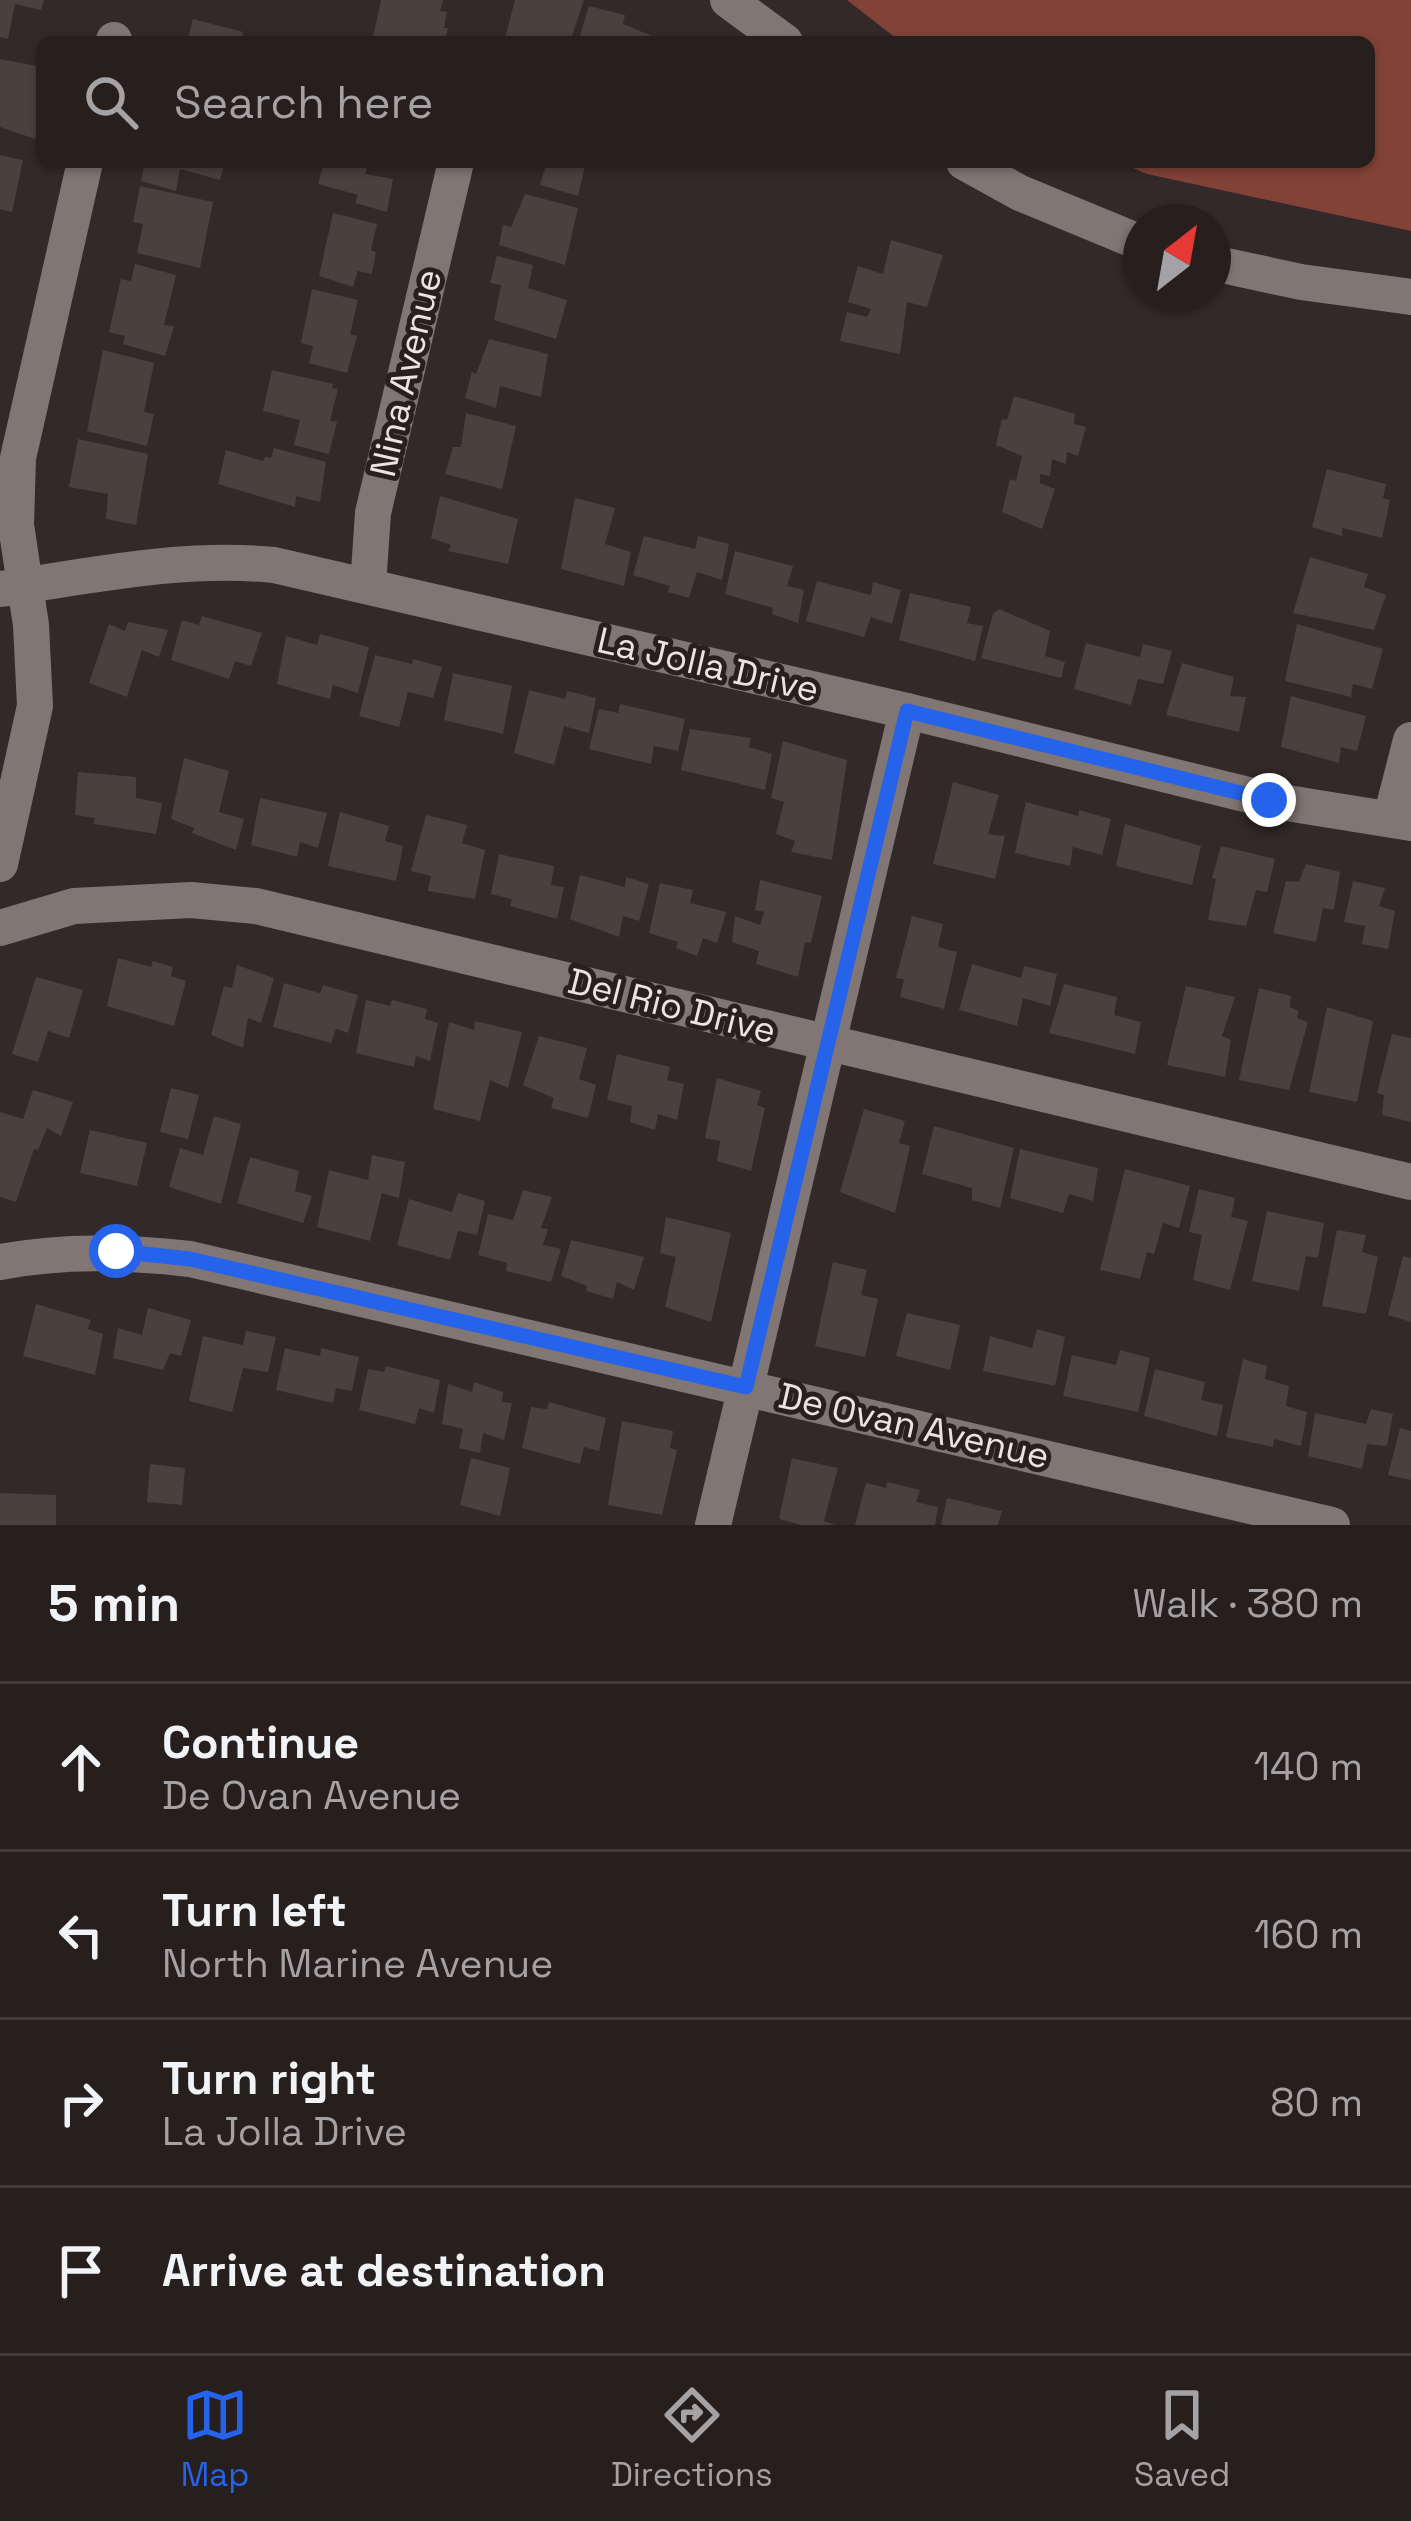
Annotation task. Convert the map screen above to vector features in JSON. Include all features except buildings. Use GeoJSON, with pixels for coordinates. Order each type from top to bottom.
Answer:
{"type":"FeatureCollection","features":[{"type":"Feature","properties":{"kind":"street"},"geometry":{"type":"LineString","coordinates":[[728,0],[777,36]]}},
{"type":"Feature","properties":{"kind":"street"},"geometry":{"type":"LineString","coordinates":[[0,864],[35,706],[36,675],[13,588],[18,458],[84,168]]}},
{"type":"Feature","properties":{"kind":"street","name":"Nina Avenue"},"geometry":{"type":"LineString","coordinates":[[368,586],[373,513],[455,168]]}},
{"type":"Feature","properties":{"kind":"street"},"geometry":{"type":"LineString","coordinates":[[975,168],[1019,193],[1123,236]]}},
{"type":"Feature","properties":{"kind":"street"},"geometry":{"type":"LineString","coordinates":[[1231,267],[1411,297]]}},
{"type":"Feature","properties":{"kind":"street","name":"La Jolla Drive"},"geometry":{"type":"LineString","coordinates":[[13,588],[162,565],[230,561],[274,566],[907,711],[1269,800],[1401,821]]}},
{"type":"Feature","properties":{"kind":"street"},"geometry":{"type":"LineString","coordinates":[[713,1525],[907,711]]}},
{"type":"Feature","properties":{"kind":"street"},"geometry":{"type":"LineString","coordinates":[[1401,821],[1411,740]]}},
{"type":"Feature","properties":{"kind":"street","name":"Del Rio Drive"},"geometry":{"type":"LineString","coordinates":[[0,928],[74,905],[191,900],[256,906],[1411,1182]]}},
{"type":"Feature","properties":{"kind":"street","name":"De Ovan Avenue"},"geometry":{"type":"LineString","coordinates":[[0,1262],[47,1253],[116,1251],[190,1259],[1332,1525]]}},
{"type":"Feature","properties":{"kind":"shaded area"},"geometry":{"type":"Polygon","coordinates":[[[847,0],[1411,0],[1411,231],[1133,168],[1375,168],[1375,36],[893,36],[847,0]]]}},
{"type":"Feature","properties":{"kind":"route"},"geometry":{"type":"LineString","coordinates":[[116,1251],[190,1259],[746,1387],[907,711],[1269,800]]}}]}
